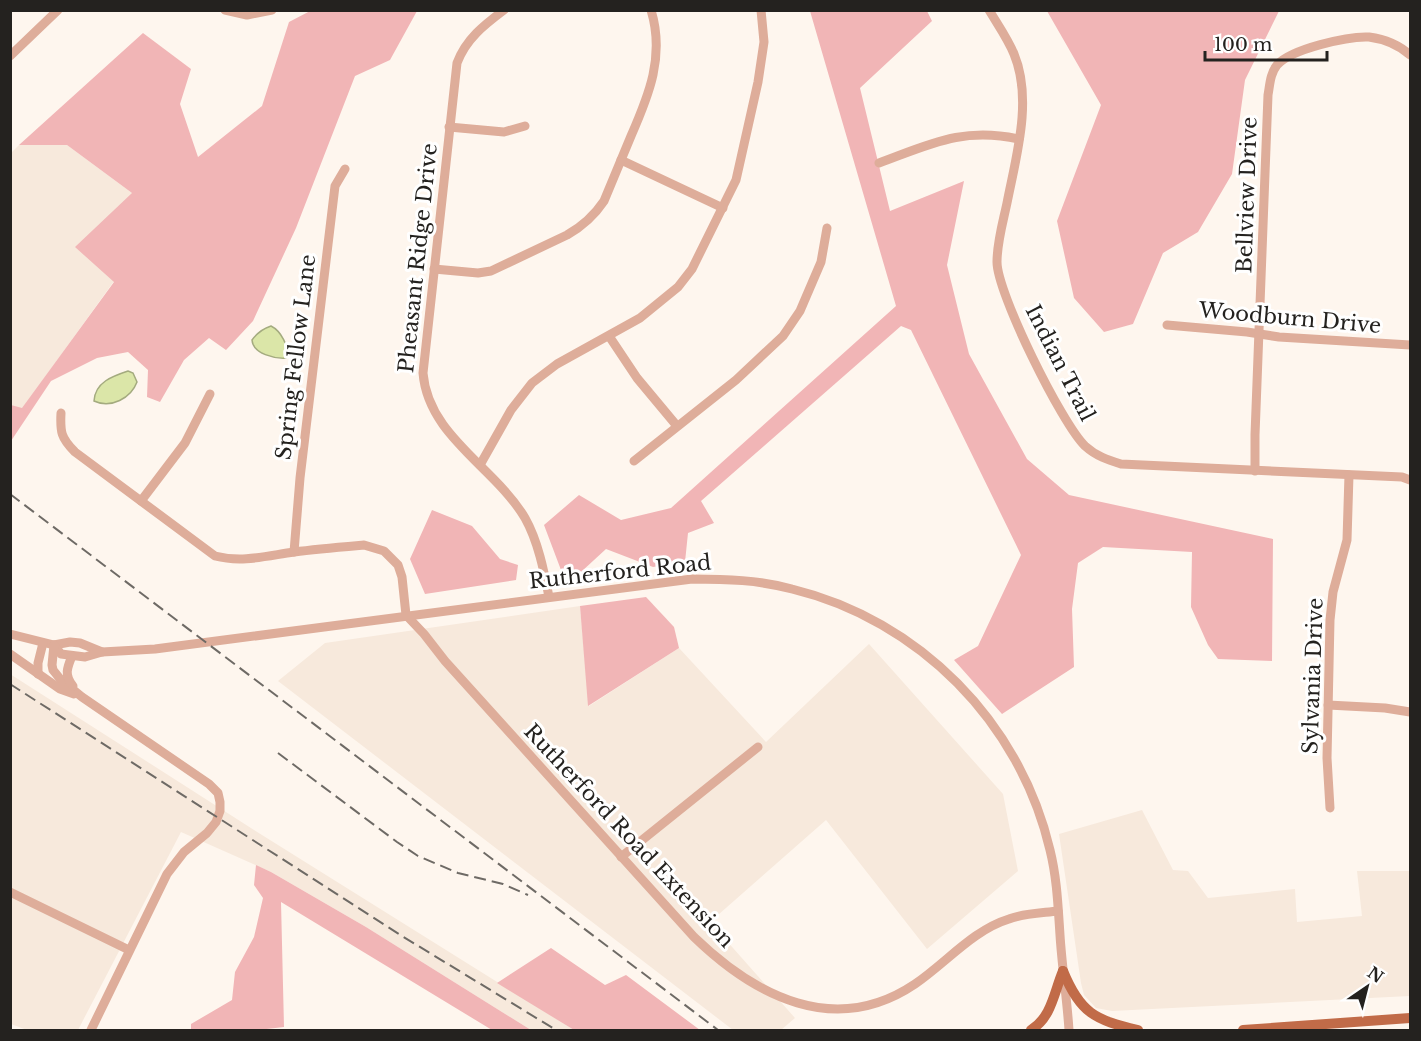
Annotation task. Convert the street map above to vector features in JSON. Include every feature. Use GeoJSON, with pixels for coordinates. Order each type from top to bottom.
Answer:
{"type":"FeatureCollection","features":[{"type":"Feature","properties":{"kind":"main road"},"geometry":{"type":"LineString","coordinates":[[1031,1030],[1041,1024],[1047,1015],[1064,971]]}},
{"type":"Feature","properties":{"kind":"main road"},"geometry":{"type":"LineString","coordinates":[[1064,971],[1072,992],[1082,1006],[1108,1022],[1138,1030]]}},
{"type":"Feature","properties":{"kind":"main road"},"geometry":{"type":"LineString","coordinates":[[1243,1030],[1410,1018]]}},
{"type":"Feature","properties":{"kind":"street"},"geometry":{"type":"LineString","coordinates":[[10,56],[58,10]]}},
{"type":"Feature","properties":{"kind":"street"},"geometry":{"type":"LineString","coordinates":[[225,10],[247,15],[272,10]]}},
{"type":"Feature","properties":{"kind":"street","name":"Pheasant Ridge Drive"},"geometry":{"type":"LineString","coordinates":[[504,10],[472,36],[460,54],[455,73],[423,373],[424,388],[440,420],[526,519],[543,569],[549,597]]}},
{"type":"Feature","properties":{"kind":"street"},"geometry":{"type":"LineString","coordinates":[[434,268],[478,273],[491,271],[567,235],[584,224],[597,211],[604,201],[645,104],[653,79],[657,43],[651,10]]}},
{"type":"Feature","properties":{"kind":"street"},"geometry":{"type":"LineString","coordinates":[[480,465],[511,410],[532,383],[557,364],[640,318],[678,287],[692,269],[736,180],[752,117],[764,42],[761,10]]}},
{"type":"Feature","properties":{"kind":"street","name":"Indian Trail"},"geometry":{"type":"LineString","coordinates":[[989,10],[1008,41],[1019,72],[1022,112],[998,250],[998,274],[1050,391],[1072,431],[1090,450],[1107,460],[1121,464],[1402,477],[1410,480]]}},
{"type":"Feature","properties":{"kind":"street","name":"Bellview Drive"},"geometry":{"type":"LineString","coordinates":[[1256,471],[1255,435],[1268,95],[1272,73],[1281,60],[1290,55],[1321,45],[1359,37],[1389,42],[1401,47],[1410,55]]}},
{"type":"Feature","properties":{"kind":"street"},"geometry":{"type":"LineString","coordinates":[[449,127],[504,132],[525,126]]}},
{"type":"Feature","properties":{"kind":"street"},"geometry":{"type":"LineString","coordinates":[[879,163],[963,135],[987,134],[1019,139]]}},
{"type":"Feature","properties":{"kind":"street"},"geometry":{"type":"LineString","coordinates":[[621,160],[723,208]]}},
{"type":"Feature","properties":{"kind":"street","name":"Spring Fellow Lane"},"geometry":{"type":"LineString","coordinates":[[294,552],[300,478],[334,186],[345,169]]}},
{"type":"Feature","properties":{"kind":"street"},"geometry":{"type":"LineString","coordinates":[[634,461],[736,380],[783,336],[800,311],[821,262],[827,228]]}},
{"type":"Feature","properties":{"kind":"street","name":"Woodburn Drive"},"geometry":{"type":"LineString","coordinates":[[1167,325],[1279,337],[1410,345]]}},
{"type":"Feature","properties":{"kind":"street"},"geometry":{"type":"LineString","coordinates":[[609,336],[638,378],[677,426]]}},
{"type":"Feature","properties":{"kind":"street"},"geometry":{"type":"LineString","coordinates":[[141,501],[185,443],[210,394]]}},
{"type":"Feature","properties":{"kind":"street"},"geometry":{"type":"LineString","coordinates":[[61,413],[60,430],[65,442],[75,452],[215,556],[231,560],[251,559],[364,545],[384,551],[398,565],[402,577],[406,615]]}},
{"type":"Feature","properties":{"kind":"street","name":"Sylvania Drive"},"geometry":{"type":"LineString","coordinates":[[1330,808],[1327,758],[1330,620],[1333,592],[1347,540],[1349,475]]}},
{"type":"Feature","properties":{"kind":"street","name":"Rutherford Road"},"geometry":{"type":"LineString","coordinates":[[54,645],[61,654],[85,657],[102,652],[155,649],[692,579],[759,582],[792,588],[825,598],[888,628],[922,651],[962,687],[987,716],[1016,760],[1033,796],[1050,848],[1058,891],[1069,1030]]}},
{"type":"Feature","properties":{"kind":"street","name":"Rutherford Road Extension"},"geometry":{"type":"LineString","coordinates":[[406,615],[694,937],[729,969],[774,995],[797,1003],[819,1007],[855,1007],[889,998],[916,983],[996,924],[1021,915],[1059,911]]}},
{"type":"Feature","properties":{"kind":"street","name":"Rutherford Road"},"geometry":{"type":"LineString","coordinates":[[10,634],[54,645],[80,643],[102,652]]}},
{"type":"Feature","properties":{"kind":"street"},"geometry":{"type":"LineString","coordinates":[[38,674],[43,643]]}},
{"type":"Feature","properties":{"kind":"street"},"geometry":{"type":"LineString","coordinates":[[54,645],[53,670],[61,680],[82,697],[209,784],[219,798],[220,811],[216,822],[207,833],[184,852],[167,874],[91,1030]]}},
{"type":"Feature","properties":{"kind":"street"},"geometry":{"type":"LineString","coordinates":[[10,654],[60,689],[82,697]]}},
{"type":"Feature","properties":{"kind":"street"},"geometry":{"type":"LineString","coordinates":[[72,656],[66,669],[67,677],[82,697]]}},
{"type":"Feature","properties":{"kind":"street"},"geometry":{"type":"LineString","coordinates":[[1328,705],[1385,708],[1410,712]]}},
{"type":"Feature","properties":{"kind":"street"},"geometry":{"type":"LineString","coordinates":[[621,857],[758,747]]}},
{"type":"Feature","properties":{"kind":"street"},"geometry":{"type":"LineString","coordinates":[[10,892],[129,950]]}},
{"type":"Feature","properties":{"kind":"shaded area"},"geometry":{"type":"Polygon","coordinates":[[[312,10],[417,11],[390,60],[355,76],[296,228],[253,321],[226,350],[209,338],[184,360],[160,402],[147,397],[148,370],[128,352],[97,358],[51,381],[11,441],[11,405],[22,408],[114,282],[75,247],[132,193],[67,145],[19,145],[143,33],[191,69],[180,104],[198,157],[262,106],[289,22],[312,10]]]}},
{"type":"Feature","properties":{"kind":"shaded area"},"geometry":{"type":"Polygon","coordinates":[[[810,11],[927,11],[932,21],[860,88],[890,211],[964,181],[947,265],[969,354],[1027,459],[1069,495],[1273,539],[1272,661],[1218,659],[1208,645],[1191,607],[1192,552],[1103,547],[1078,563],[1072,609],[1074,667],[1002,714],[954,660],[978,646],[1021,555],[911,330],[901,326],[701,501],[714,523],[688,533],[685,562],[653,567],[606,549],[581,572],[561,570],[544,525],[579,495],[621,520],[671,508],[896,306],[810,11]]]}},
{"type":"Feature","properties":{"kind":"shaded area"},"geometry":{"type":"Polygon","coordinates":[[[1047,11],[1279,11],[1245,80],[1232,174],[1198,232],[1163,253],[1133,324],[1104,332],[1074,298],[1057,221],[1101,105],[1047,11]]]}},
{"type":"Feature","properties":{"kind":"shaded area"},"geometry":{"type":"Polygon","coordinates":[[[19,145],[67,145],[132,193],[114,281],[22,409],[11,405],[11,153],[19,145]]]}},
{"type":"Feature","properties":{"kind":"shaded area"},"geometry":{"type":"Polygon","coordinates":[[[271,326],[283,339],[287,349],[287,358],[265,355],[253,345],[252,340],[256,335],[271,326]]]}},
{"type":"Feature","properties":{"kind":"shaded area"},"geometry":{"type":"Polygon","coordinates":[[[128,371],[133,373],[137,382],[130,393],[113,403],[94,401],[101,384],[128,371]]]}},
{"type":"Feature","properties":{"kind":"shaded area"},"geometry":{"type":"Polygon","coordinates":[[[432,510],[472,526],[500,559],[518,565],[516,580],[425,594],[410,559],[432,510]]]}},
{"type":"Feature","properties":{"kind":"shaded area"},"geometry":{"type":"Polygon","coordinates":[[[646,597],[674,627],[679,648],[588,706],[580,606],[646,597]]]}},
{"type":"Feature","properties":{"kind":"shaded area"},"geometry":{"type":"Polygon","coordinates":[[[580,606],[589,706],[679,648],[766,742],[869,644],[1003,794],[1018,871],[927,949],[826,820],[710,922],[795,1018],[781,1030],[733,1030],[278,681],[325,643],[580,606]]]}},
{"type":"Feature","properties":{"kind":"shaded area"},"geometry":{"type":"Polygon","coordinates":[[[10,674],[574,1030],[531,1030],[366,927],[271,872],[181,832],[78,1030],[27,1030],[11,1024],[10,674]]]}},
{"type":"Feature","properties":{"kind":"shaded area"},"geometry":{"type":"Polygon","coordinates":[[[1142,810],[1173,870],[1188,871],[1208,898],[1295,889],[1297,922],[1362,916],[1357,871],[1410,871],[1410,996],[1112,1011],[1096,1008],[1084,995],[1081,983],[1059,834],[1142,810]]]}},
{"type":"Feature","properties":{"kind":"shaded area"},"geometry":{"type":"Polygon","coordinates":[[[256,865],[366,927],[531,1030],[492,1030],[281,902],[284,1027],[258,1030],[191,1030],[191,1024],[232,1000],[235,972],[254,937],[263,898],[254,885],[256,865]]]}},
{"type":"Feature","properties":{"kind":"shaded area"},"geometry":{"type":"Polygon","coordinates":[[[551,948],[605,985],[626,975],[700,1030],[574,1030],[497,983],[551,948]]]}},
{"type":"Feature","properties":{"kind":"railway"},"geometry":{"type":"LineString","coordinates":[[10,494],[718,1030]]}},
{"type":"Feature","properties":{"kind":"railway"},"geometry":{"type":"LineString","coordinates":[[10,684],[402,936],[556,1030]]}},
{"type":"Feature","properties":{"kind":"railway"},"geometry":{"type":"LineString","coordinates":[[278,753],[418,856],[458,873],[503,884],[528,895]]}}]}
